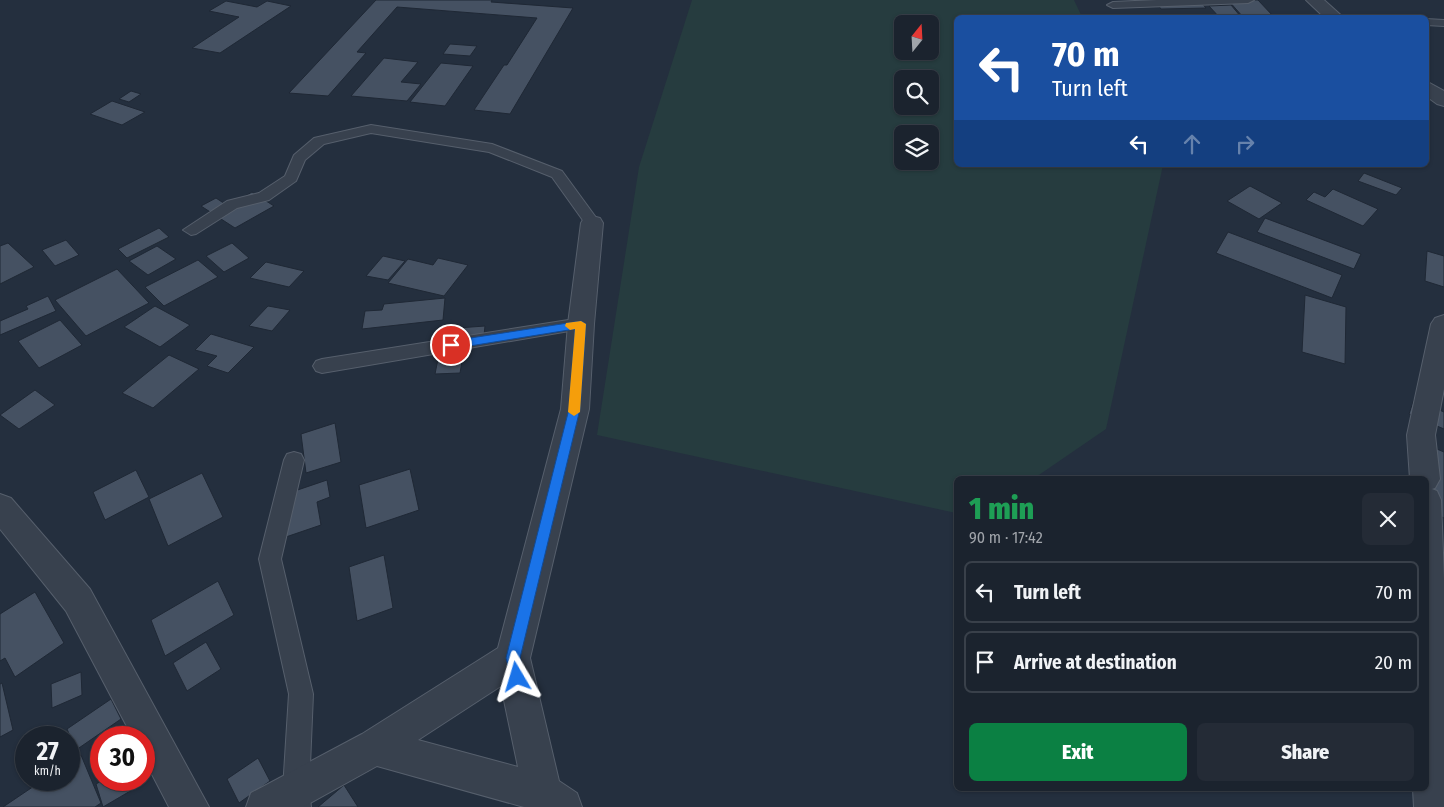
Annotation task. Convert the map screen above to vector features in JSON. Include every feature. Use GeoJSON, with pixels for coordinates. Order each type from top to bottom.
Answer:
{"type":"FeatureCollection","features":[{"type":"Feature","properties":{"kind":"street"},"geometry":{"type":"LineString","coordinates":[[1314,0],[1332,15]]}},
{"type":"Feature","properties":{"kind":"street"},"geometry":{"type":"LineString","coordinates":[[1429,88],[1444,100]]}},
{"type":"Feature","properties":{"kind":"street"},"geometry":{"type":"LineString","coordinates":[[553,800],[513,658],[575,409],[581,324],[592,224]]}},
{"type":"Feature","properties":{"kind":"street"},"geometry":{"type":"LineString","coordinates":[[1425,476],[1421,435],[1444,324]]}},
{"type":"Feature","properties":{"kind":"street"},"geometry":{"type":"LineString","coordinates":[[0,506],[78,600],[190,807]]}},
{"type":"Feature","properties":{"kind":"street"},"geometry":{"type":"LineString","coordinates":[[1429,615],[1434,807]]}},
{"type":"Feature","properties":{"kind":"street"},"geometry":{"type":"LineString","coordinates":[[286,801],[375,747],[513,658]]}},
{"type":"Feature","properties":{"kind":"street"},"geometry":{"type":"LineString","coordinates":[[375,747],[553,800]]}},
{"type":"Feature","properties":{"kind":"lane"},"geometry":{"type":"LineString","coordinates":[[1113,5],[1248,0]]}},
{"type":"Feature","properties":{"kind":"lane"},"geometry":{"type":"LineString","coordinates":[[1429,22],[1444,23]]}},
{"type":"Feature","properties":{"kind":"lane"},"geometry":{"type":"LineString","coordinates":[[191,230],[232,204],[264,197],[291,178],[299,158],[318,141],[371,129],[492,148],[557,174],[592,224]]}},
{"type":"Feature","properties":{"kind":"lane"},"geometry":{"type":"LineString","coordinates":[[322,366],[581,324]]}},
{"type":"Feature","properties":{"kind":"lane"},"geometry":{"type":"LineString","coordinates":[[286,801],[301,694],[270,559],[294,460]]}},
{"type":"Feature","properties":{"kind":"green space"},"geometry":{"type":"Polygon","coordinates":[[[692,0],[1074,0],[1081,15],[954,15],[954,167],[1163,167],[1106,429],[1037,476],[954,476],[954,513],[597,435],[639,167],[692,0]]]}},
{"type":"Feature","properties":{"kind":"building"},"geometry":{"type":"Polygon","coordinates":[[[376,0],[492,0],[491,2],[573,8],[510,114],[474,110],[504,65],[507,65],[537,18],[397,7],[357,52],[366,53],[328,96],[289,93],[376,0]]]}},
{"type":"Feature","properties":{"kind":"building"},"geometry":{"type":"Polygon","coordinates":[[[1154,0],[1199,0],[1206,8],[1161,9],[1154,0]]]}},
{"type":"Feature","properties":{"kind":"building"},"geometry":{"type":"Polygon","coordinates":[[[1228,0],[1258,0],[1272,15],[1241,15],[1228,0]]]}},
{"type":"Feature","properties":{"kind":"building"},"geometry":{"type":"Polygon","coordinates":[[[226,1],[257,7],[267,1],[291,6],[220,53],[192,48],[239,17],[209,11],[226,1]]]}},
{"type":"Feature","properties":{"kind":"building"},"geometry":{"type":"Polygon","coordinates":[[[1231,5],[1239,15],[1217,15],[1209,6],[1231,5]]]}},
{"type":"Feature","properties":{"kind":"building"},"geometry":{"type":"Polygon","coordinates":[[[450,44],[477,46],[470,56],[443,54],[450,44]]]}},
{"type":"Feature","properties":{"kind":"building"},"geometry":{"type":"Polygon","coordinates":[[[384,58],[418,62],[401,82],[421,84],[407,101],[351,96],[384,58]]]}},
{"type":"Feature","properties":{"kind":"building"},"geometry":{"type":"Polygon","coordinates":[[[441,63],[473,66],[445,106],[410,102],[441,63]]]}},
{"type":"Feature","properties":{"kind":"building"},"geometry":{"type":"Polygon","coordinates":[[[131,91],[141,94],[129,102],[119,99],[131,91]]]}},
{"type":"Feature","properties":{"kind":"building"},"geometry":{"type":"Polygon","coordinates":[[[112,101],[145,112],[122,125],[90,114],[112,101]]]}},
{"type":"Feature","properties":{"kind":"building"},"geometry":{"type":"Polygon","coordinates":[[[1364,173],[1402,188],[1396,195],[1358,181],[1364,173]]]}},
{"type":"Feature","properties":{"kind":"building"},"geometry":{"type":"Polygon","coordinates":[[[1250,186],[1282,203],[1259,219],[1227,201],[1250,186]]]}},
{"type":"Feature","properties":{"kind":"building"},"geometry":{"type":"Polygon","coordinates":[[[1333,189],[1378,209],[1363,226],[1306,200],[1314,192],[1325,197],[1333,189]]]}},
{"type":"Feature","properties":{"kind":"building"},"geometry":{"type":"Polygon","coordinates":[[[252,192],[274,206],[235,228],[201,206],[216,198],[228,206],[252,192]]]}},
{"type":"Feature","properties":{"kind":"building"},"geometry":{"type":"Polygon","coordinates":[[[1265,218],[1361,254],[1354,269],[1257,232],[1265,218]]]}},
{"type":"Feature","properties":{"kind":"building"},"geometry":{"type":"Polygon","coordinates":[[[159,228],[169,237],[127,258],[118,249],[159,228]]]}},
{"type":"Feature","properties":{"kind":"building"},"geometry":{"type":"Polygon","coordinates":[[[1228,232],[1342,275],[1332,298],[1216,253],[1228,232]]]}},
{"type":"Feature","properties":{"kind":"building"},"geometry":{"type":"Polygon","coordinates":[[[66,240],[79,255],[55,266],[42,250],[66,240]]]}},
{"type":"Feature","properties":{"kind":"building"},"geometry":{"type":"Polygon","coordinates":[[[8,243],[34,267],[0,284],[0,246],[8,243]]]}},
{"type":"Feature","properties":{"kind":"building"},"geometry":{"type":"Polygon","coordinates":[[[232,243],[249,258],[224,272],[206,256],[232,243]]]}},
{"type":"Feature","properties":{"kind":"building"},"geometry":{"type":"Polygon","coordinates":[[[157,246],[176,259],[148,275],[129,261],[157,246]]]}},
{"type":"Feature","properties":{"kind":"building"},"geometry":{"type":"Polygon","coordinates":[[[1427,251],[1444,256],[1444,287],[1425,281],[1427,251]]]}},
{"type":"Feature","properties":{"kind":"building"},"geometry":{"type":"Polygon","coordinates":[[[383,256],[405,261],[388,280],[366,276],[383,256]]]}},
{"type":"Feature","properties":{"kind":"building"},"geometry":{"type":"Polygon","coordinates":[[[438,258],[468,265],[444,296],[388,283],[408,259],[433,265],[438,258]]]}},
{"type":"Feature","properties":{"kind":"building"},"geometry":{"type":"Polygon","coordinates":[[[198,260],[218,277],[164,306],[145,287],[198,260]]]}},
{"type":"Feature","properties":{"kind":"building"},"geometry":{"type":"Polygon","coordinates":[[[266,262],[304,271],[289,287],[250,278],[266,262]]]}},
{"type":"Feature","properties":{"kind":"building"},"geometry":{"type":"Polygon","coordinates":[[[117,269],[149,303],[86,336],[55,300],[117,269]]]}},
{"type":"Feature","properties":{"kind":"building"},"geometry":{"type":"Polygon","coordinates":[[[1305,295],[1346,307],[1345,364],[1302,352],[1305,295]]]}},
{"type":"Feature","properties":{"kind":"building"},"geometry":{"type":"Polygon","coordinates":[[[48,296],[56,311],[0,335],[0,321],[28,309],[26,306],[48,296]]]}},
{"type":"Feature","properties":{"kind":"building"},"geometry":{"type":"Polygon","coordinates":[[[445,298],[443,320],[362,329],[365,311],[382,310],[384,304],[445,298]]]}},
{"type":"Feature","properties":{"kind":"building"},"geometry":{"type":"Polygon","coordinates":[[[155,306],[190,325],[160,347],[124,327],[155,306]]]}},
{"type":"Feature","properties":{"kind":"building"},"geometry":{"type":"Polygon","coordinates":[[[268,306],[290,310],[272,331],[249,326],[268,306]]]}},
{"type":"Feature","properties":{"kind":"building"},"geometry":{"type":"Polygon","coordinates":[[[60,320],[82,345],[39,368],[18,341],[60,320]]]}},
{"type":"Feature","properties":{"kind":"building"},"geometry":{"type":"Polygon","coordinates":[[[485,326],[483,344],[465,345],[460,373],[435,374],[444,329],[485,326]]]}},
{"type":"Feature","properties":{"kind":"building"},"geometry":{"type":"Polygon","coordinates":[[[211,334],[254,347],[228,373],[207,366],[217,356],[195,350],[211,334]]]}},
{"type":"Feature","properties":{"kind":"building"},"geometry":{"type":"Polygon","coordinates":[[[169,355],[199,369],[153,408],[122,393],[169,355]]]}},
{"type":"Feature","properties":{"kind":"building"},"geometry":{"type":"Polygon","coordinates":[[[35,390],[55,405],[19,429],[0,415],[35,390]]]}},
{"type":"Feature","properties":{"kind":"building"},"geometry":{"type":"Polygon","coordinates":[[[1414,399],[1444,412],[1444,429],[1409,414],[1414,399]]]}},
{"type":"Feature","properties":{"kind":"building"},"geometry":{"type":"Polygon","coordinates":[[[335,423],[341,462],[306,473],[301,434],[335,423]]]}},
{"type":"Feature","properties":{"kind":"building"},"geometry":{"type":"Polygon","coordinates":[[[1413,439],[1444,452],[1444,518],[1429,511],[1429,476],[1425,476],[1413,439]]]}},
{"type":"Feature","properties":{"kind":"building"},"geometry":{"type":"Polygon","coordinates":[[[410,469],[419,510],[366,528],[359,485],[410,469]]]}},
{"type":"Feature","properties":{"kind":"building"},"geometry":{"type":"Polygon","coordinates":[[[136,470],[149,497],[105,520],[93,492],[136,470]]]}},
{"type":"Feature","properties":{"kind":"building"},"geometry":{"type":"Polygon","coordinates":[[[202,473],[223,517],[168,546],[149,499],[202,473]]]}},
{"type":"Feature","properties":{"kind":"building"},"geometry":{"type":"Polygon","coordinates":[[[327,480],[330,497],[317,502],[321,525],[280,539],[274,498],[327,480]]]}},
{"type":"Feature","properties":{"kind":"building"},"geometry":{"type":"Polygon","coordinates":[[[384,555],[393,608],[357,621],[349,567],[384,555]]]}},
{"type":"Feature","properties":{"kind":"building"},"geometry":{"type":"Polygon","coordinates":[[[218,581],[234,615],[165,656],[151,620],[218,581]]]}},
{"type":"Feature","properties":{"kind":"building"},"geometry":{"type":"Polygon","coordinates":[[[35,592],[64,643],[15,677],[5,658],[0,661],[0,614],[35,592]]]}},
{"type":"Feature","properties":{"kind":"building"},"geometry":{"type":"Polygon","coordinates":[[[206,642],[221,669],[187,691],[173,663],[206,642]]]}},
{"type":"Feature","properties":{"kind":"building"},"geometry":{"type":"Polygon","coordinates":[[[81,672],[82,695],[52,708],[51,684],[81,672]]]}},
{"type":"Feature","properties":{"kind":"building"},"geometry":{"type":"Polygon","coordinates":[[[2,683],[13,730],[0,737],[0,684],[2,683]]]}},
{"type":"Feature","properties":{"kind":"building"},"geometry":{"type":"Polygon","coordinates":[[[111,699],[121,719],[111,726],[90,726],[90,740],[80,747],[80,726],[71,726],[111,699]]]}},
{"type":"Feature","properties":{"kind":"building"},"geometry":{"type":"Polygon","coordinates":[[[80,756],[90,777],[90,791],[96,791],[101,803],[95,807],[3,807],[27,791],[80,791],[80,756]]]}},
{"type":"Feature","properties":{"kind":"building"},"geometry":{"type":"Polygon","coordinates":[[[258,758],[270,781],[239,803],[227,779],[258,758]]]}},
{"type":"Feature","properties":{"kind":"building"},"geometry":{"type":"Polygon","coordinates":[[[344,785],[358,807],[318,807],[344,785]]]}},
{"type":"Feature","properties":{"kind":"building"},"geometry":{"type":"Polygon","coordinates":[[[98,791],[130,791],[103,807],[98,791]]]}},
{"type":"Feature","properties":{"kind":"slow traffic"},"geometry":{"type":"LineString","coordinates":[[570,326],[581,324],[574,412]]}},
{"type":"Feature","properties":{"kind":"route"},"geometry":{"type":"LineString","coordinates":[[451,345],[581,324],[575,409],[513,658],[517,677]]}}]}
